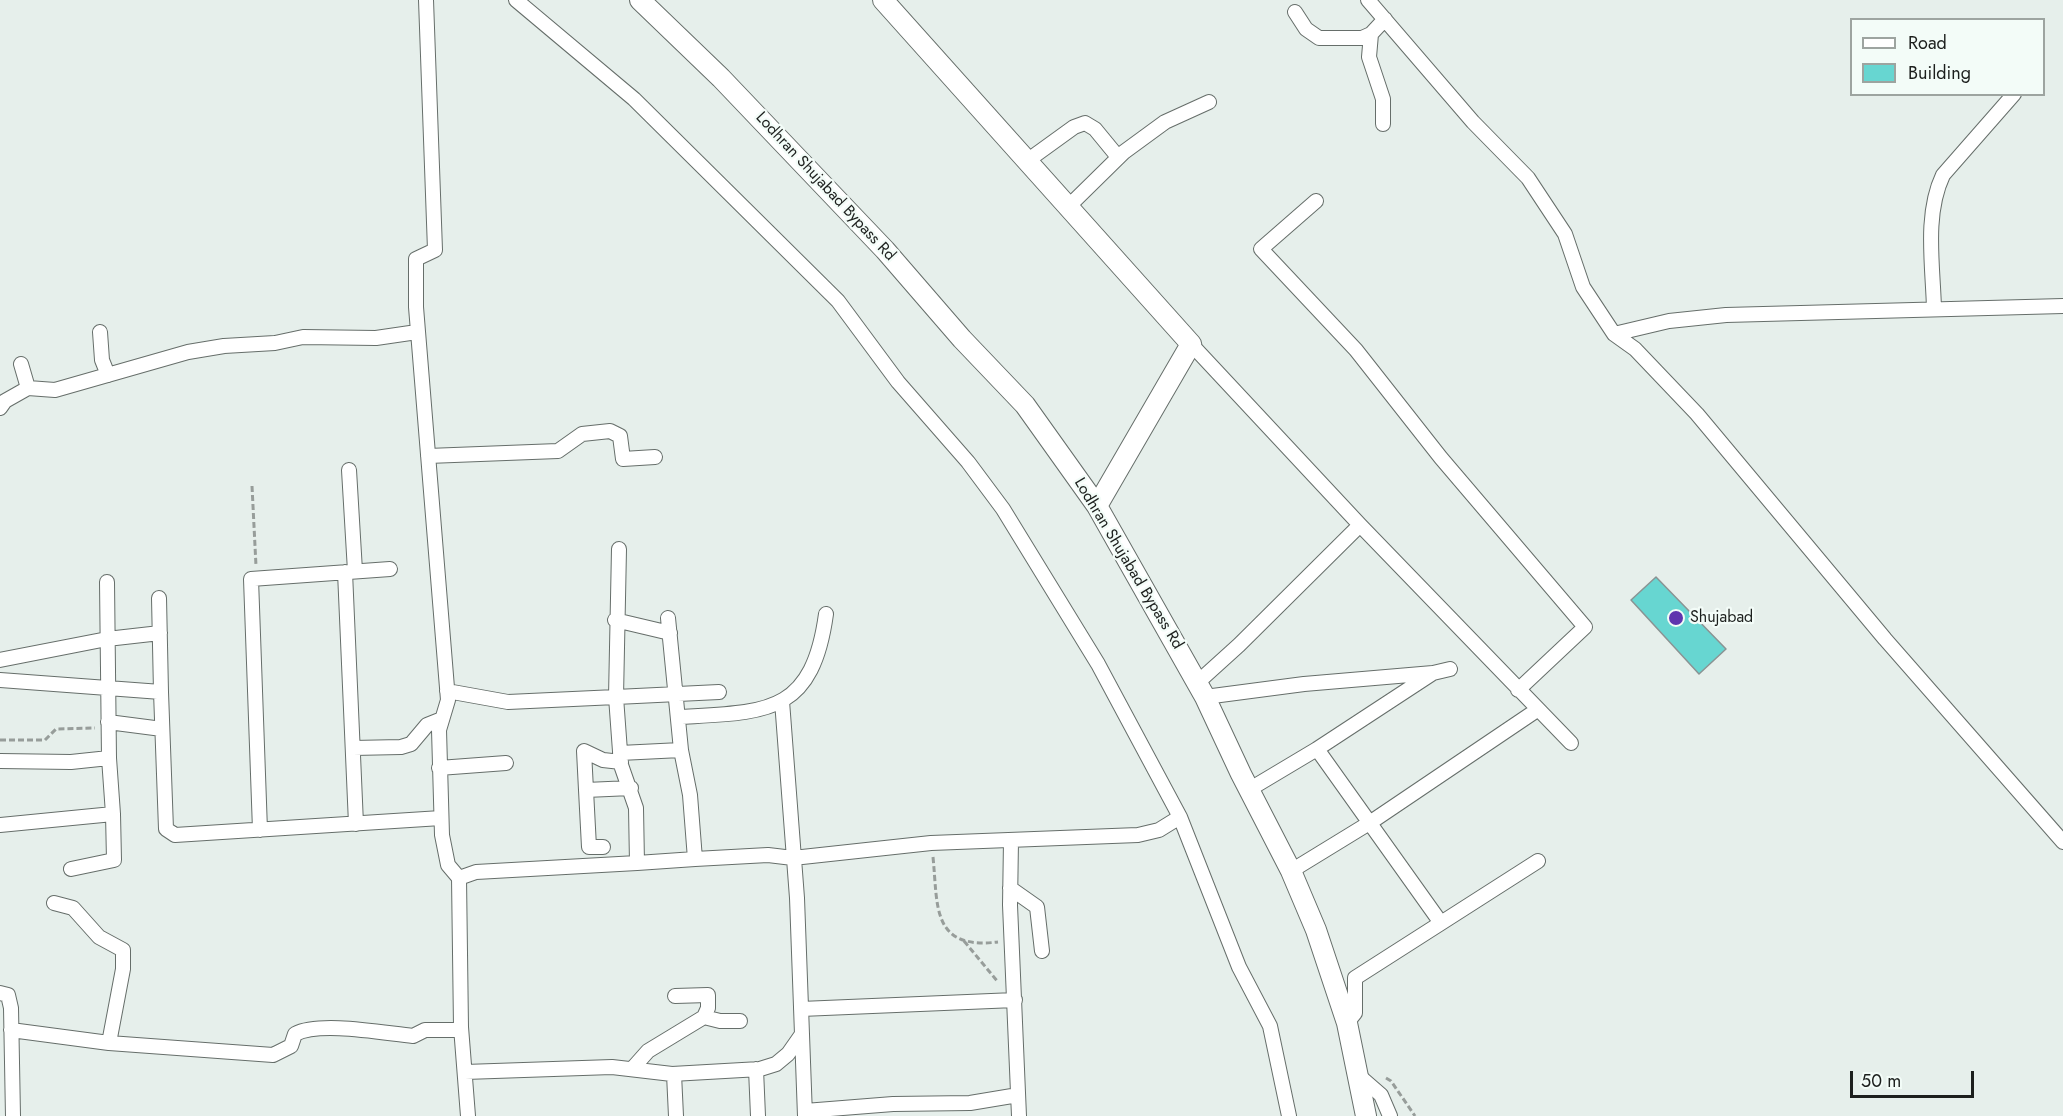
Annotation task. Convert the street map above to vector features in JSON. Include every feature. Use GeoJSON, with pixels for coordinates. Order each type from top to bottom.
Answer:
{"type":"FeatureCollection","features":[{"type":"Feature","properties":{"kind":"street"},"geometry":{"type":"LineString","coordinates":[[426,0],[435,250],[416,259],[417,332],[447,691],[447,708],[439,730],[441,818],[448,865],[459,878],[461,1030],[468,1116]]}},
{"type":"Feature","properties":{"kind":"street"},"geometry":{"type":"LineString","coordinates":[[516,0],[634,99],[837,301],[898,382],[968,462],[1004,509],[1098,664],[1180,818],[1239,967],[1270,1026],[1289,1116]]}},
{"type":"Feature","properties":{"kind":"street","name":"Lodhran Shujabad Bypass Rd"},"geometry":{"type":"LineString","coordinates":[[640,0],[721,78],[885,250],[1025,405],[1097,506],[1201,690],[1290,871],[1316,930],[1347,1023],[1366,1116]]}},
{"type":"Feature","properties":{"kind":"street"},"geometry":{"type":"LineString","coordinates":[[883,0],[1191,344],[1360,525],[1537,710],[1571,742]]}},
{"type":"Feature","properties":{"kind":"street"},"geometry":{"type":"LineString","coordinates":[[1368,0],[1473,122],[1528,178],[1565,234],[1583,287],[1614,334],[1635,349],[1697,414],[1885,639],[2063,842]]}},
{"type":"Feature","properties":{"kind":"street"},"geometry":{"type":"LineString","coordinates":[[1294,12],[1306,29],[1319,38],[1362,38],[1371,34],[1385,19]]}},
{"type":"Feature","properties":{"kind":"street"},"geometry":{"type":"LineString","coordinates":[[1371,34],[1369,57],[1383,99],[1383,124]]}},
{"type":"Feature","properties":{"kind":"street"},"geometry":{"type":"LineString","coordinates":[[1934,309],[1932,208],[1936,190],[1943,175],[2012,96]]}},
{"type":"Feature","properties":{"kind":"street"},"geometry":{"type":"LineString","coordinates":[[1068,207],[1118,157],[1165,122],[1209,102]]}},
{"type":"Feature","properties":{"kind":"street"},"geometry":{"type":"LineString","coordinates":[[1027,161],[1074,127],[1086,123],[1095,129],[1118,157]]}},
{"type":"Feature","properties":{"kind":"street"},"geometry":{"type":"LineString","coordinates":[[1316,201],[1261,249],[1356,350],[1441,458],[1585,627],[1518,690]]}},
{"type":"Feature","properties":{"kind":"street"},"geometry":{"type":"LineString","coordinates":[[1614,334],[1669,321],[1726,315],[2063,306]]}},
{"type":"Feature","properties":{"kind":"street"},"geometry":{"type":"LineString","coordinates":[[100,332],[102,360],[108,375]]}},
{"type":"Feature","properties":{"kind":"street"},"geometry":{"type":"LineString","coordinates":[[0,408],[5,401],[28,388],[55,390],[188,352],[224,346],[275,343],[303,337],[376,338],[417,332]]}},
{"type":"Feature","properties":{"kind":"street"},"geometry":{"type":"LineString","coordinates":[[1097,506],[1191,344]]}},
{"type":"Feature","properties":{"kind":"street"},"geometry":{"type":"LineString","coordinates":[[21,364],[28,388]]}},
{"type":"Feature","properties":{"kind":"street"},"geometry":{"type":"LineString","coordinates":[[428,456],[558,451],[582,434],[610,431],[620,436],[623,459],[655,457]]}},
{"type":"Feature","properties":{"kind":"street"},"geometry":{"type":"LineString","coordinates":[[349,470],[352,748],[356,824]]}},
{"type":"Feature","properties":{"kind":"street"},"geometry":{"type":"LineString","coordinates":[[1201,690],[1239,645],[1360,525]]}},
{"type":"Feature","properties":{"kind":"street"},"geometry":{"type":"LineString","coordinates":[[619,549],[619,612],[615,620],[616,697],[620,758],[636,808],[637,863]]}},
{"type":"Feature","properties":{"kind":"street"},"geometry":{"type":"LineString","coordinates":[[260,830],[251,579],[390,569]]}},
{"type":"Feature","properties":{"kind":"street"},"geometry":{"type":"LineString","coordinates":[[71,869],[114,860],[108,725],[107,582]]}},
{"type":"Feature","properties":{"kind":"street"},"geometry":{"type":"LineString","coordinates":[[159,598],[166,829],[175,835],[441,818]]}},
{"type":"Feature","properties":{"kind":"street"},"geometry":{"type":"LineString","coordinates":[[679,717],[770,708],[797,692],[822,641],[826,614]]}},
{"type":"Feature","properties":{"kind":"street"},"geometry":{"type":"LineString","coordinates":[[668,618],[678,696],[681,750],[690,795],[695,859]]}},
{"type":"Feature","properties":{"kind":"street"},"geometry":{"type":"LineString","coordinates":[[615,620],[670,633]]}},
{"type":"Feature","properties":{"kind":"street"},"geometry":{"type":"LineString","coordinates":[[0,660],[107,639],[160,633]]}},
{"type":"Feature","properties":{"kind":"street"},"geometry":{"type":"LineString","coordinates":[[1201,690],[1315,683],[1433,673],[1450,669]]}},
{"type":"Feature","properties":{"kind":"street"},"geometry":{"type":"LineString","coordinates":[[1250,789],[1317,749],[1433,673]]}},
{"type":"Feature","properties":{"kind":"street"},"geometry":{"type":"LineString","coordinates":[[0,680],[161,692]]}},
{"type":"Feature","properties":{"kind":"street"},"geometry":{"type":"LineString","coordinates":[[447,691],[508,702],[678,696],[719,692]]}},
{"type":"Feature","properties":{"kind":"street"},"geometry":{"type":"LineString","coordinates":[[782,701],[793,858],[805,1113],[893,1104],[970,1103],[1018,1095]]}},
{"type":"Feature","properties":{"kind":"street"},"geometry":{"type":"LineString","coordinates":[[1290,871],[1371,822],[1537,710]]}},
{"type":"Feature","properties":{"kind":"street"},"geometry":{"type":"LineString","coordinates":[[352,748],[401,747],[411,744],[427,725],[442,719]]}},
{"type":"Feature","properties":{"kind":"street"},"geometry":{"type":"LineString","coordinates":[[108,725],[162,729]]}},
{"type":"Feature","properties":{"kind":"street"},"geometry":{"type":"LineString","coordinates":[[1317,749],[1441,923]]}},
{"type":"Feature","properties":{"kind":"street"},"geometry":{"type":"LineString","coordinates":[[603,847],[589,847],[584,751],[603,760],[681,750]]}},
{"type":"Feature","properties":{"kind":"street"},"geometry":{"type":"LineString","coordinates":[[0,761],[71,762],[109,758]]}},
{"type":"Feature","properties":{"kind":"street"},"geometry":{"type":"LineString","coordinates":[[439,768],[506,763]]}},
{"type":"Feature","properties":{"kind":"street"},"geometry":{"type":"LineString","coordinates":[[586,790],[631,788]]}},
{"type":"Feature","properties":{"kind":"street"},"geometry":{"type":"LineString","coordinates":[[0,825],[113,814]]}},
{"type":"Feature","properties":{"kind":"street"},"geometry":{"type":"LineString","coordinates":[[459,878],[476,872],[768,855],[793,858],[931,843],[1138,834],[1159,830],[1180,818]]}},
{"type":"Feature","properties":{"kind":"street"},"geometry":{"type":"LineString","coordinates":[[1011,841],[1010,888],[1018,1116]]}},
{"type":"Feature","properties":{"kind":"street"},"geometry":{"type":"LineString","coordinates":[[1347,1023],[1355,1013],[1355,978],[1538,861]]}},
{"type":"Feature","properties":{"kind":"street"},"geometry":{"type":"LineString","coordinates":[[1010,888],[1037,907],[1042,951]]}},
{"type":"Feature","properties":{"kind":"street"},"geometry":{"type":"LineString","coordinates":[[54,903],[73,908],[99,937],[123,950],[123,969],[109,1043]]}},
{"type":"Feature","properties":{"kind":"street"},"geometry":{"type":"LineString","coordinates":[[0,993],[8,995],[13,1116]]}},
{"type":"Feature","properties":{"kind":"street"},"geometry":{"type":"LineString","coordinates":[[632,1069],[648,1051],[704,1017],[708,1008],[708,995],[675,996]]}},
{"type":"Feature","properties":{"kind":"street"},"geometry":{"type":"LineString","coordinates":[[801,1010],[1015,1000]]}},
{"type":"Feature","properties":{"kind":"street"},"geometry":{"type":"LineString","coordinates":[[704,1017],[720,1021],[740,1021]]}},
{"type":"Feature","properties":{"kind":"street"},"geometry":{"type":"LineString","coordinates":[[11,1030],[203,1052],[273,1055],[291,1046],[295,1034],[303,1030],[328,1029],[413,1036],[425,1030],[461,1030]]}},
{"type":"Feature","properties":{"kind":"street"},"geometry":{"type":"LineString","coordinates":[[465,1072],[601,1067],[674,1074],[756,1070],[776,1064],[788,1054],[802,1034]]}},
{"type":"Feature","properties":{"kind":"street"},"geometry":{"type":"LineString","coordinates":[[756,1070],[758,1116]]}},
{"type":"Feature","properties":{"kind":"street"},"geometry":{"type":"LineString","coordinates":[[674,1074],[676,1116]]}},
{"type":"Feature","properties":{"kind":"street"},"geometry":{"type":"LineString","coordinates":[[1358,1075],[1382,1095],[1390,1116]]}},
{"type":"Feature","properties":{"kind":"path"},"geometry":{"type":"LineString","coordinates":[[251,579],[256,565],[252,486]]}},
{"type":"Feature","properties":{"kind":"path"},"geometry":{"type":"LineString","coordinates":[[0,740],[45,740],[56,729],[108,725]]}},
{"type":"Feature","properties":{"kind":"path"},"geometry":{"type":"LineString","coordinates":[[931,843],[938,915],[945,929],[963,940],[1015,1000]]}},
{"type":"Feature","properties":{"kind":"path"},"geometry":{"type":"LineString","coordinates":[[963,940],[983,942],[1012,940]]}},
{"type":"Feature","properties":{"kind":"building"},"geometry":{"type":"Polygon","coordinates":[[[1656,577],[1726,649],[1699,674],[1631,600],[1656,577]]]}},
{"type":"Feature","properties":{"kind":"place","name":"Shujabad"},"geometry":{"type":"Point","coordinates":[1676,618]}}]}
